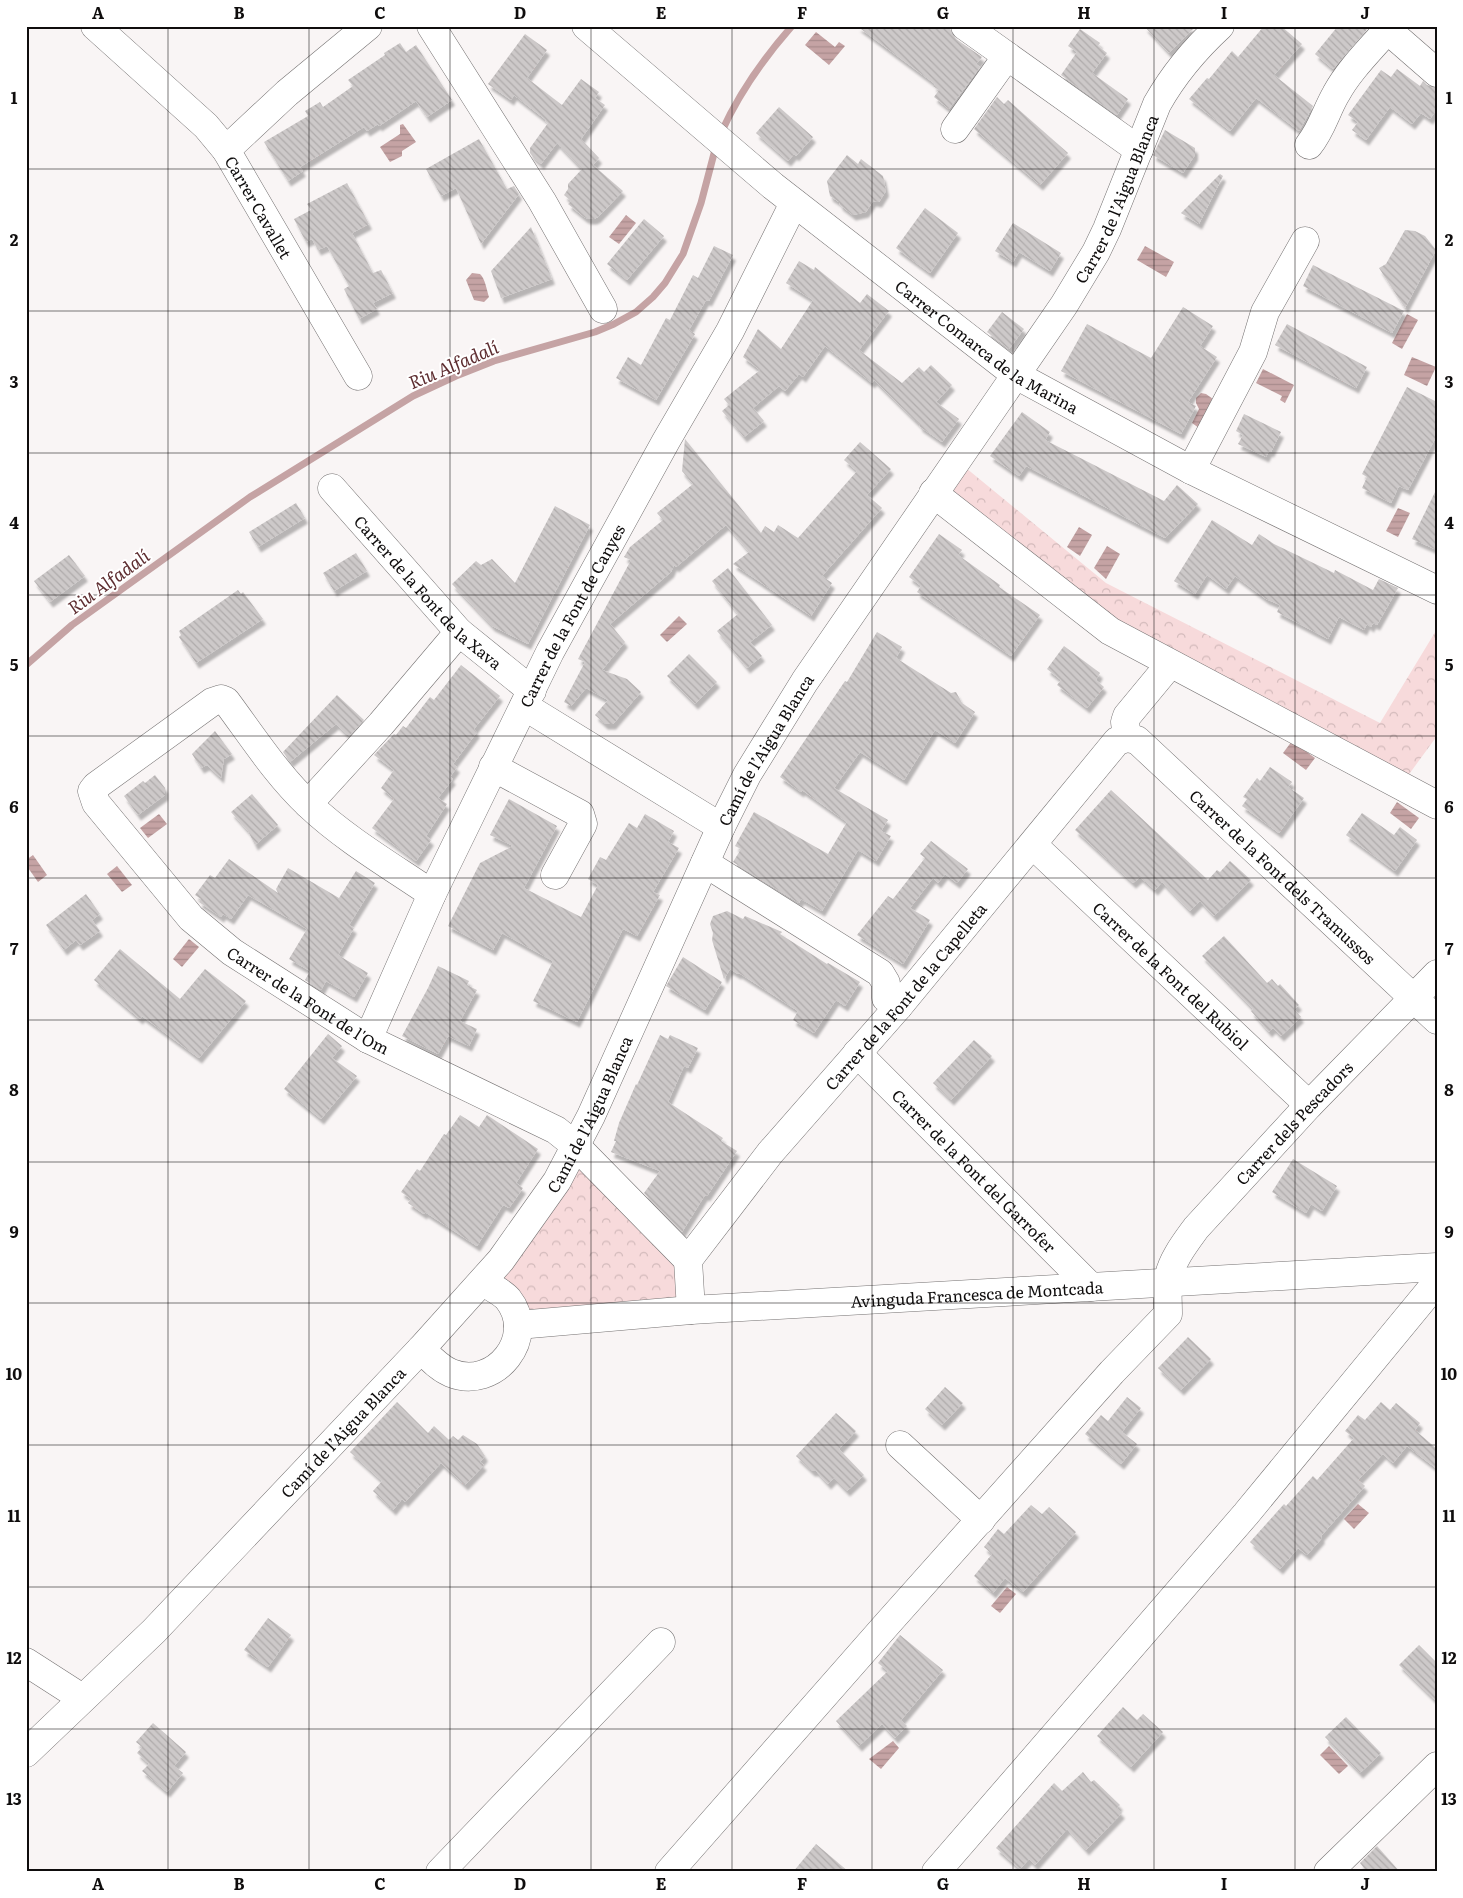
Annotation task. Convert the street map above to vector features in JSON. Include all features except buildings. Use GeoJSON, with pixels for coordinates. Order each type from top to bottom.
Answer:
{"type":"FeatureCollection","features":[{"type":"Feature","properties":{"kind":"street"},"geometry":{"type":"LineString","coordinates":[[95,26],[206,126],[226,150]]}},
{"type":"Feature","properties":{"kind":"street","name":"Carrer Cavallet"},"geometry":{"type":"LineString","coordinates":[[358,376],[226,150],[288,92],[368,26]]}},
{"type":"Feature","properties":{"kind":"street"},"geometry":{"type":"LineString","coordinates":[[431,26],[542,201],[603,309]]}},
{"type":"Feature","properties":{"kind":"street","name":"Carrer Comarca de la Marina"},"geometry":{"type":"LineString","coordinates":[[586,26],[772,186],[1016,375],[1191,470],[1437,590]]}},
{"type":"Feature","properties":{"kind":"street"},"geometry":{"type":"LineString","coordinates":[[965,26],[1139,150]]}},
{"type":"Feature","properties":{"kind":"street","name":"Carrer de l’Aigua Blanca"},"geometry":{"type":"LineString","coordinates":[[1016,375],[1064,305],[1096,252],[1111,221],[1157,104],[1167,86],[1200,45],[1220,26]]}},
{"type":"Feature","properties":{"kind":"street"},"geometry":{"type":"LineString","coordinates":[[1309,145],[1318,134],[1336,94],[1385,28],[1437,73]]}},
{"type":"Feature","properties":{"kind":"street"},"geometry":{"type":"LineString","coordinates":[[955,129],[1007,56]]}},
{"type":"Feature","properties":{"kind":"street","name":"Carrer de la Font de Canyes"},"geometry":{"type":"LineString","coordinates":[[368,1039],[432,894],[550,652],[666,441],[730,331],[794,203]]}},
{"type":"Feature","properties":{"kind":"street"},"geometry":{"type":"LineString","coordinates":[[1191,470],[1254,352],[1265,312],[1305,241]]}},
{"type":"Feature","properties":{"kind":"street","name":"Camí de l’Aigua Blanca"},"geometry":{"type":"LineString","coordinates":[[26,1753],[154,1631],[421,1349],[501,1260],[558,1181],[576,1146],[721,827],[747,775],[805,681],[1016,375]]}},
{"type":"Feature","properties":{"kind":"street","name":"Carrer de la Font de la Xava"},"geometry":{"type":"LineString","coordinates":[[332,488],[459,632],[528,698],[721,827]]}},
{"type":"Feature","properties":{"kind":"street"},"geometry":{"type":"LineString","coordinates":[[933,493],[1110,631],[1437,805]]}},
{"type":"Feature","properties":{"kind":"street"},"geometry":{"type":"LineString","coordinates":[[432,894],[359,844],[308,804],[381,724],[459,632]]}},
{"type":"Feature","properties":{"kind":"street"},"geometry":{"type":"LineString","coordinates":[[1127,738],[1125,722],[1128,716],[1170,664]]}},
{"type":"Feature","properties":{"kind":"street","name":"Carrer de la Font de l'Om"},"geometry":{"type":"LineString","coordinates":[[308,804],[273,763],[226,701],[221,699],[212,702],[96,786],[92,791],[96,803],[175,900],[201,928],[232,952],[368,1039],[556,1130],[576,1146],[688,1260]]}},
{"type":"Feature","properties":{"kind":"street","name":"Carrer de la Font de la Capelleta"},"geometry":{"type":"LineString","coordinates":[[688,1260],[770,1154],[898,1007],[1116,741],[1127,738]]}},
{"type":"Feature","properties":{"kind":"street","name":"Carrer de la Font dels Tramussos"},"geometry":{"type":"LineString","coordinates":[[1127,738],[1137,740],[1437,1020]]}},
{"type":"Feature","properties":{"kind":"street"},"geometry":{"type":"LineString","coordinates":[[493,767],[580,814],[583,824],[555,875]]}},
{"type":"Feature","properties":{"kind":"street","name":"Carrer de la Font del Rubiol"},"geometry":{"type":"LineString","coordinates":[[1033,844],[1309,1105]]}},
{"type":"Feature","properties":{"kind":"street"},"geometry":{"type":"LineString","coordinates":[[705,863],[880,972],[886,983],[886,998],[898,1007]]}},
{"type":"Feature","properties":{"kind":"street","name":"Carrer dels Pescadors"},"geometry":{"type":"LineString","coordinates":[[669,1872],[888,1622],[1112,1372],[1168,1314],[1168,1283],[1172,1267],[1183,1246],[1196,1228],[1309,1105],[1437,974]]}},
{"type":"Feature","properties":{"kind":"street","name":"Carrer de la Font del Garrofer"},"geometry":{"type":"LineString","coordinates":[[857,1053],[1092,1287]]}},
{"type":"Feature","properties":{"kind":"street"},"geometry":{"type":"LineString","coordinates":[[688,1260],[691,1310]]}},
{"type":"Feature","properties":{"kind":"street","name":"Avinguda Francesca de Montcada"},"geometry":{"type":"LineString","coordinates":[[518,1325],[691,1310],[1437,1267]]}},
{"type":"Feature","properties":{"kind":"street"},"geometry":{"type":"LineString","coordinates":[[421,1349],[436,1364],[450,1373],[467,1377],[483,1375],[498,1368],[509,1356],[516,1341],[518,1325],[515,1310],[507,1298],[483,1282]]}},
{"type":"Feature","properties":{"kind":"street"},"geometry":{"type":"LineString","coordinates":[[936,1872],[1246,1514],[1437,1282]]}},
{"type":"Feature","properties":{"kind":"street"},"geometry":{"type":"LineString","coordinates":[[900,1445],[980,1520]]}},
{"type":"Feature","properties":{"kind":"street"},"geometry":{"type":"LineString","coordinates":[[440,1872],[661,1642]]}},
{"type":"Feature","properties":{"kind":"street"},"geometry":{"type":"LineString","coordinates":[[26,1662],[82,1698]]}},
{"type":"Feature","properties":{"kind":"street"},"geometry":{"type":"LineString","coordinates":[[1328,1872],[1437,1766]]}},
{"type":"Feature","properties":{"kind":"green space"},"geometry":{"type":"Polygon","coordinates":[[[966,468],[1106,583],[1380,723],[1437,629],[1437,736],[1407,777],[1124,631],[948,495],[966,468]]]}},
{"type":"Feature","properties":{"kind":"green space"},"geometry":{"type":"Polygon","coordinates":[[[577,1150],[685,1260],[688,1307],[521,1323],[488,1280],[577,1150]]]}},
{"type":"Feature","properties":{"kind":"shaded area"},"geometry":{"type":"Polygon","coordinates":[[[816,32],[835,47],[839,42],[845,46],[829,65],[805,45],[816,32]]]}},
{"type":"Feature","properties":{"kind":"shaded area"},"geometry":{"type":"Polygon","coordinates":[[[403,124],[416,142],[402,151],[402,156],[390,162],[380,147],[400,134],[400,125],[403,124]]]}},
{"type":"Feature","properties":{"kind":"shaded area"},"geometry":{"type":"Polygon","coordinates":[[[626,215],[636,223],[619,244],[609,237],[626,215]]]}},
{"type":"Feature","properties":{"kind":"shaded area"},"geometry":{"type":"Polygon","coordinates":[[[1145,246],[1174,262],[1166,277],[1137,260],[1145,246]]]}},
{"type":"Feature","properties":{"kind":"shaded area"},"geometry":{"type":"Polygon","coordinates":[[[472,273],[480,274],[485,281],[489,297],[484,302],[474,300],[466,280],[472,273]]]}},
{"type":"Feature","properties":{"kind":"shaded area"},"geometry":{"type":"Polygon","coordinates":[[[1407,314],[1418,320],[1402,349],[1392,343],[1407,314]]]}},
{"type":"Feature","properties":{"kind":"shaded area"},"geometry":{"type":"Polygon","coordinates":[[[1412,357],[1436,367],[1427,386],[1404,375],[1412,357]]]}},
{"type":"Feature","properties":{"kind":"shaded area"},"geometry":{"type":"Polygon","coordinates":[[[1263,369],[1294,385],[1285,403],[1280,400],[1282,396],[1256,383],[1263,369]]]}},
{"type":"Feature","properties":{"kind":"shaded area"},"geometry":{"type":"Polygon","coordinates":[[[1201,393],[1213,399],[1199,428],[1192,423],[1199,409],[1196,398],[1201,393]]]}},
{"type":"Feature","properties":{"kind":"shaded area"},"geometry":{"type":"Polygon","coordinates":[[[1398,508],[1410,513],[1398,537],[1386,531],[1398,508]]]}},
{"type":"Feature","properties":{"kind":"shaded area"},"geometry":{"type":"Polygon","coordinates":[[[1079,527],[1092,535],[1080,556],[1067,547],[1079,527]]]}},
{"type":"Feature","properties":{"kind":"shaded area"},"geometry":{"type":"Polygon","coordinates":[[[1107,546],[1120,554],[1106,579],[1094,568],[1107,546]]]}},
{"type":"Feature","properties":{"kind":"shaded area"},"geometry":{"type":"Polygon","coordinates":[[[679,616],[687,624],[667,642],[660,635],[679,616]]]}},
{"type":"Feature","properties":{"kind":"shaded area"},"geometry":{"type":"Polygon","coordinates":[[[1292,741],[1315,758],[1306,770],[1283,753],[1292,741]]]}},
{"type":"Feature","properties":{"kind":"shaded area"},"geometry":{"type":"Polygon","coordinates":[[[1397,802],[1419,818],[1411,829],[1390,813],[1397,802]]]}},
{"type":"Feature","properties":{"kind":"shaded area"},"geometry":{"type":"Polygon","coordinates":[[[159,814],[167,824],[148,838],[140,828],[159,814]]]}},
{"type":"Feature","properties":{"kind":"shaded area"},"geometry":{"type":"Polygon","coordinates":[[[33,855],[47,875],[38,882],[26,865],[26,860],[33,855]]]}},
{"type":"Feature","properties":{"kind":"shaded area"},"geometry":{"type":"Polygon","coordinates":[[[117,866],[132,885],[122,892],[107,874],[117,866]]]}},
{"type":"Feature","properties":{"kind":"shaded area"},"geometry":{"type":"Polygon","coordinates":[[[189,939],[199,947],[182,967],[173,959],[189,939]]]}},
{"type":"Feature","properties":{"kind":"shaded area"},"geometry":{"type":"Polygon","coordinates":[[[1358,1504],[1369,1513],[1354,1529],[1344,1519],[1358,1504]]]}},
{"type":"Feature","properties":{"kind":"shaded area"},"geometry":{"type":"Polygon","coordinates":[[[1007,1587],[1016,1594],[1000,1613],[991,1606],[1007,1587]]]}},
{"type":"Feature","properties":{"kind":"shaded area"},"geometry":{"type":"Polygon","coordinates":[[[893,1741],[899,1748],[881,1769],[869,1759],[893,1741]]]}},
{"type":"Feature","properties":{"kind":"shaded area"},"geometry":{"type":"Polygon","coordinates":[[[1329,1746],[1348,1766],[1339,1774],[1320,1755],[1329,1746]]]}},
{"type":"Feature","properties":{"kind":"waterway","name":"Riu Alfadalí"},"geometry":{"type":"LineString","coordinates":[[721,133],[752,77],[792,26]]}},
{"type":"Feature","properties":{"kind":"waterway","name":"Riu Alfadalí"},"geometry":{"type":"LineString","coordinates":[[26,665],[72,625],[250,497],[413,396],[494,361],[595,332],[636,312],[665,283],[683,254],[701,203],[716,146]]}}]}
